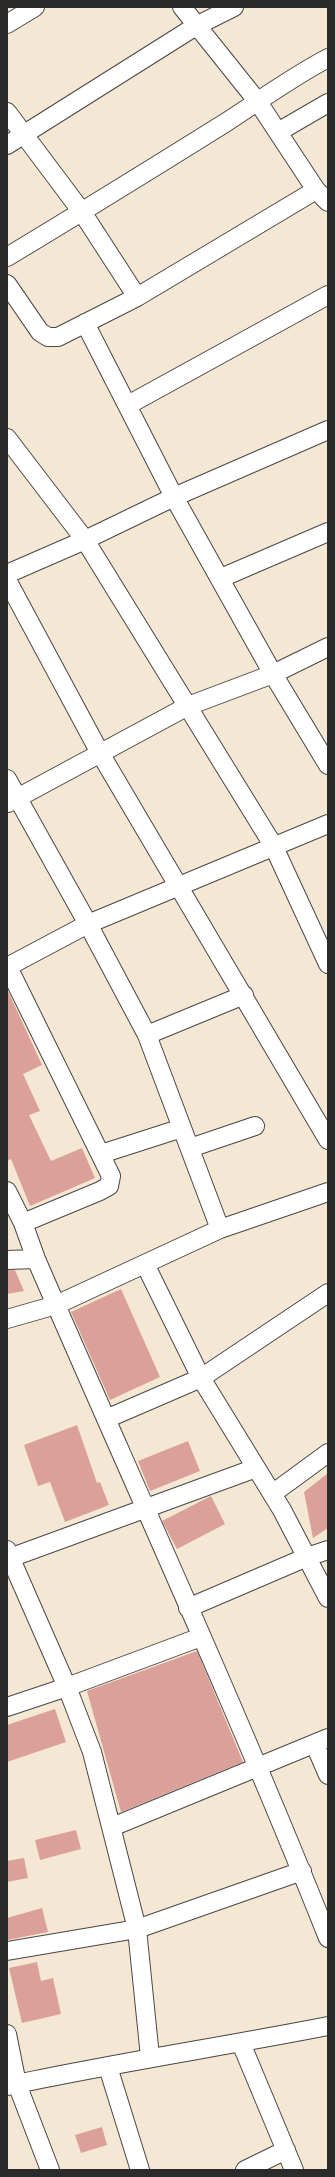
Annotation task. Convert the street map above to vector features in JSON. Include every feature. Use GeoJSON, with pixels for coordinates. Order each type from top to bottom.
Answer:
{"type":"FeatureCollection","features":[{"type":"Feature","properties":{"kind":"street"},"geometry":{"type":"LineString","coordinates":[[7,24],[35,7]]}},
{"type":"Feature","properties":{"kind":"street"},"geometry":{"type":"LineString","coordinates":[[7,284],[40,332],[48,337],[58,337],[137,297],[322,196],[258,102],[182,7]]}},
{"type":"Feature","properties":{"kind":"street"},"geometry":{"type":"LineString","coordinates":[[7,145],[196,26],[234,7]]}},
{"type":"Feature","properties":{"kind":"street"},"geometry":{"type":"LineString","coordinates":[[7,257],[258,102],[302,72],[328,58]]}},
{"type":"Feature","properties":{"kind":"street"},"geometry":{"type":"LineString","coordinates":[[278,132],[328,103]]}},
{"type":"Feature","properties":{"kind":"street"},"geometry":{"type":"LineString","coordinates":[[7,112],[82,212],[137,297]]}},
{"type":"Feature","properties":{"kind":"street"},"geometry":{"type":"LineString","coordinates":[[128,405],[328,295]]}},
{"type":"Feature","properties":{"kind":"street"},"geometry":{"type":"LineString","coordinates":[[85,323],[174,497],[221,578],[273,674],[328,765]]}},
{"type":"Feature","properties":{"kind":"street"},"geometry":{"type":"LineString","coordinates":[[7,574],[85,540],[174,497],[328,430]]}},
{"type":"Feature","properties":{"kind":"street"},"geometry":{"type":"LineString","coordinates":[[7,438],[85,540],[273,845],[328,964]]}},
{"type":"Feature","properties":{"kind":"street"},"geometry":{"type":"LineString","coordinates":[[221,578],[328,532]]}},
{"type":"Feature","properties":{"kind":"street"},"geometry":{"type":"LineString","coordinates":[[7,580],[100,753],[244,995],[328,1140]]}},
{"type":"Feature","properties":{"kind":"street"},"geometry":{"type":"LineString","coordinates":[[12,800],[188,706],[273,674],[328,647]]}},
{"type":"Feature","properties":{"kind":"street"},"geometry":{"type":"LineString","coordinates":[[7,779],[12,800],[88,924],[147,1035],[220,1229]]}},
{"type":"Feature","properties":{"kind":"street"},"geometry":{"type":"LineString","coordinates":[[23,1223],[109,1186],[111,1176],[7,966],[88,924],[273,845],[328,824]]}},
{"type":"Feature","properties":{"kind":"street"},"geometry":{"type":"LineString","coordinates":[[147,1035],[244,995]]}},
{"type":"Feature","properties":{"kind":"street"},"geometry":{"type":"LineString","coordinates":[[190,1148],[255,1126]]}},
{"type":"Feature","properties":{"kind":"street"},"geometry":{"type":"LineString","coordinates":[[100,1154],[182,1128]]}},
{"type":"Feature","properties":{"kind":"street"},"geometry":{"type":"LineString","coordinates":[[7,1191],[23,1223],[36,1259],[302,1871],[328,1938]]}},
{"type":"Feature","properties":{"kind":"street"},"geometry":{"type":"LineString","coordinates":[[7,1319],[56,1305],[220,1229],[328,1192]]}},
{"type":"Feature","properties":{"kind":"street"},"geometry":{"type":"LineString","coordinates":[[7,1260],[36,1259]]}},
{"type":"Feature","properties":{"kind":"street"},"geometry":{"type":"LineString","coordinates":[[145,1264],[201,1378],[272,1494],[328,1598]]}},
{"type":"Feature","properties":{"kind":"street"},"geometry":{"type":"LineString","coordinates":[[106,1419],[201,1378],[328,1293]]}},
{"type":"Feature","properties":{"kind":"street"},"geometry":{"type":"LineString","coordinates":[[272,1494],[328,1453]]}},
{"type":"Feature","properties":{"kind":"street"},"geometry":{"type":"LineString","coordinates":[[150,2057],[137,1929],[92,1752],[67,1687],[8,1556],[145,1509],[256,1468]]}},
{"type":"Feature","properties":{"kind":"street"},"geometry":{"type":"LineString","coordinates":[[188,1608],[307,1557],[328,1550]]}},
{"type":"Feature","properties":{"kind":"street"},"geometry":{"type":"LineString","coordinates":[[7,1707],[67,1687],[201,1637]]}},
{"type":"Feature","properties":{"kind":"street"},"geometry":{"type":"LineString","coordinates":[[112,1827],[321,1742],[328,1775]]}},
{"type":"Feature","properties":{"kind":"street"},"geometry":{"type":"LineString","coordinates":[[7,1951],[137,1929],[302,1871]]}},
{"type":"Feature","properties":{"kind":"street"},"geometry":{"type":"LineString","coordinates":[[12,2085],[108,2067],[150,2057],[241,2043],[328,2026]]}},
{"type":"Feature","properties":{"kind":"street"},"geometry":{"type":"LineString","coordinates":[[7,2034],[12,2085],[50,2170]]}},
{"type":"Feature","properties":{"kind":"street"},"geometry":{"type":"LineString","coordinates":[[241,2043],[294,2170]]}},
{"type":"Feature","properties":{"kind":"street"},"geometry":{"type":"LineString","coordinates":[[108,2067],[140,2170]]}},
{"type":"Feature","properties":{"kind":"street"},"geometry":{"type":"LineString","coordinates":[[245,2170],[286,2150]]}},
{"type":"Feature","properties":{"kind":"building"},"geometry":{"type":"Polygon","coordinates":[[[7,989],[42,1065],[23,1074],[40,1111],[29,1115],[51,1161],[82,1148],[95,1178],[30,1206],[11,1159],[7,1161],[7,989]]]}},
{"type":"Feature","properties":{"kind":"building"},"geometry":{"type":"Polygon","coordinates":[[[7,1270],[15,1270],[24,1291],[7,1294],[7,1270]]]}},
{"type":"Feature","properties":{"kind":"building"},"geometry":{"type":"Polygon","coordinates":[[[121,1289],[160,1377],[110,1400],[71,1312],[121,1289]]]}},
{"type":"Feature","properties":{"kind":"building"},"geometry":{"type":"Polygon","coordinates":[[[77,1425],[97,1483],[100,1482],[109,1505],[65,1522],[50,1482],[38,1486],[24,1445],[77,1425]]]}},
{"type":"Feature","properties":{"kind":"building"},"geometry":{"type":"Polygon","coordinates":[[[188,1441],[200,1471],[150,1491],[138,1461],[188,1441]]]}},
{"type":"Feature","properties":{"kind":"building"},"geometry":{"type":"Polygon","coordinates":[[[328,1473],[328,1528],[313,1538],[304,1492],[328,1473]]]}},
{"type":"Feature","properties":{"kind":"building"},"geometry":{"type":"Polygon","coordinates":[[[211,1496],[225,1524],[177,1549],[162,1521],[211,1496]]]}},
{"type":"Feature","properties":{"kind":"building"},"geometry":{"type":"Polygon","coordinates":[[[197,1651],[243,1762],[121,1812],[87,1691],[197,1651]]]}},
{"type":"Feature","properties":{"kind":"building"},"geometry":{"type":"Polygon","coordinates":[[[55,1709],[66,1742],[7,1762],[7,1725],[55,1709]]]}},
{"type":"Feature","properties":{"kind":"building"},"geometry":{"type":"Polygon","coordinates":[[[76,1830],[81,1849],[40,1860],[35,1840],[76,1830]]]}},
{"type":"Feature","properties":{"kind":"building"},"geometry":{"type":"Polygon","coordinates":[[[24,1858],[28,1878],[7,1882],[7,1861],[24,1858]]]}},
{"type":"Feature","properties":{"kind":"building"},"geometry":{"type":"Polygon","coordinates":[[[42,1908],[48,1932],[7,1940],[7,1918],[42,1908]]]}},
{"type":"Feature","properties":{"kind":"building"},"geometry":{"type":"Polygon","coordinates":[[[37,1962],[41,1981],[53,1978],[61,2014],[22,2023],[9,1968],[37,1962]]]}},
{"type":"Feature","properties":{"kind":"building"},"geometry":{"type":"Polygon","coordinates":[[[102,2127],[107,2145],[81,2153],[75,2135],[102,2127]]]}}]}
